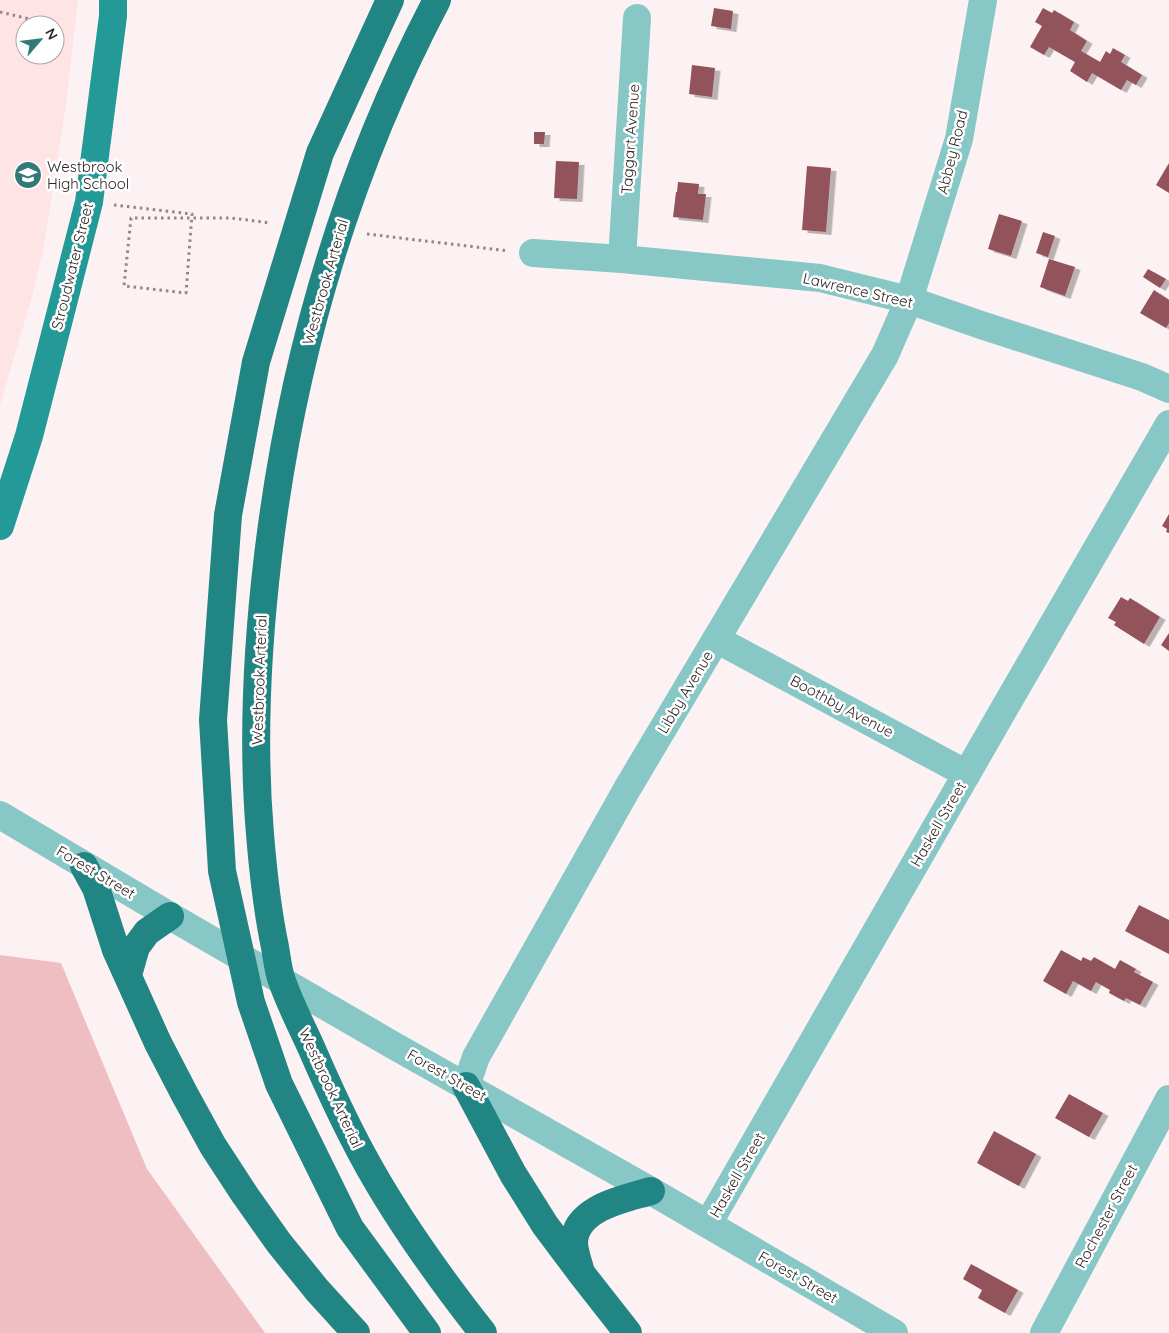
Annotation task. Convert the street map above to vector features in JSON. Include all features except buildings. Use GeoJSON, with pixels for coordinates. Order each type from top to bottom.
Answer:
{"type":"FeatureCollection","features":[{"type":"Feature","properties":{"kind":"highway"},"geometry":{"type":"LineString","coordinates":[[390,0],[320,153],[256,362],[228,515],[213,720],[222,871],[251,1002],[280,1084],[350,1228],[427,1333]]}},
{"type":"Feature","properties":{"kind":"highway","name":"Westbrook Arterial"},"geometry":{"type":"LineString","coordinates":[[437,0],[390,97],[360,169],[333,248],[297,382],[283,453],[263,595],[256,734],[257,802],[263,869],[272,935],[282,980],[323,1075],[364,1157],[400,1218],[440,1278],[483,1333]]}},
{"type":"Feature","properties":{"kind":"highway"},"geometry":{"type":"LineString","coordinates":[[84,866],[96,888],[116,950],[158,1043],[213,1146],[279,1243],[317,1290],[356,1333]]}},
{"type":"Feature","properties":{"kind":"highway"},"geometry":{"type":"LineString","coordinates":[[128,975],[136,947],[147,932],[170,916]]}},
{"type":"Feature","properties":{"kind":"highway"},"geometry":{"type":"LineString","coordinates":[[466,1086],[512,1174],[545,1225],[628,1333]]}},
{"type":"Feature","properties":{"kind":"highway"},"geometry":{"type":"LineString","coordinates":[[581,1273],[574,1244],[576,1232],[584,1218],[598,1209],[651,1192]]}},
{"type":"Feature","properties":{"kind":"main road","name":"Stroudwater Street"},"geometry":{"type":"LineString","coordinates":[[0,526],[28,436],[89,202],[114,0]]}},
{"type":"Feature","properties":{"kind":"street","name":"Abbey Road"},"geometry":{"type":"LineString","coordinates":[[909,300],[959,139],[983,0]]}},
{"type":"Feature","properties":{"kind":"street","name":"Taggart Avenue"},"geometry":{"type":"LineString","coordinates":[[622,259],[638,18]]}},
{"type":"Feature","properties":{"kind":"street","name":"Lawrence Street"},"geometry":{"type":"LineString","coordinates":[[534,254],[622,259],[820,278],[909,300],[1142,377],[1169,389]]}},
{"type":"Feature","properties":{"kind":"street","name":"Libby Avenue"},"geometry":{"type":"LineString","coordinates":[[466,1086],[476,1056],[627,789],[885,355],[909,300]]}},
{"type":"Feature","properties":{"kind":"street","name":"Haskell Street"},"geometry":{"type":"LineString","coordinates":[[708,1224],[1169,424]]}},
{"type":"Feature","properties":{"kind":"street","name":"Boothby Avenue"},"geometry":{"type":"LineString","coordinates":[[716,639],[968,774]]}},
{"type":"Feature","properties":{"kind":"street","name":"Forest Street"},"geometry":{"type":"LineString","coordinates":[[0,815],[170,916],[708,1224],[894,1333]]}},
{"type":"Feature","properties":{"kind":"street","name":"Rochester Street"},"geometry":{"type":"LineString","coordinates":[[1044,1333],[1169,1099]]}},
{"type":"Feature","properties":{"kind":"path"},"geometry":{"type":"LineString","coordinates":[[0,12],[15,16]]}},
{"type":"Feature","properties":{"kind":"path"},"geometry":{"type":"LineString","coordinates":[[89,202],[192,214],[186,293],[124,286],[131,218],[230,218],[280,224]]}},
{"type":"Feature","properties":{"kind":"path"},"geometry":{"type":"LineString","coordinates":[[358,233],[534,254]]}},
{"type":"Feature","properties":{"kind":"shaded area","name":"Westbrook High School"},"geometry":{"type":"Polygon","coordinates":[[[0,0],[78,0],[66,105],[44,246],[33,293],[0,406],[0,0]]]}},
{"type":"Feature","properties":{"kind":"shaded area"},"geometry":{"type":"Polygon","coordinates":[[[0,955],[61,963],[147,1169],[265,1333],[0,1333],[0,955]]]}},
{"type":"Feature","properties":{"kind":"place","name":"Westbrook High School"},"geometry":{"type":"Point","coordinates":[28,175]}}]}
